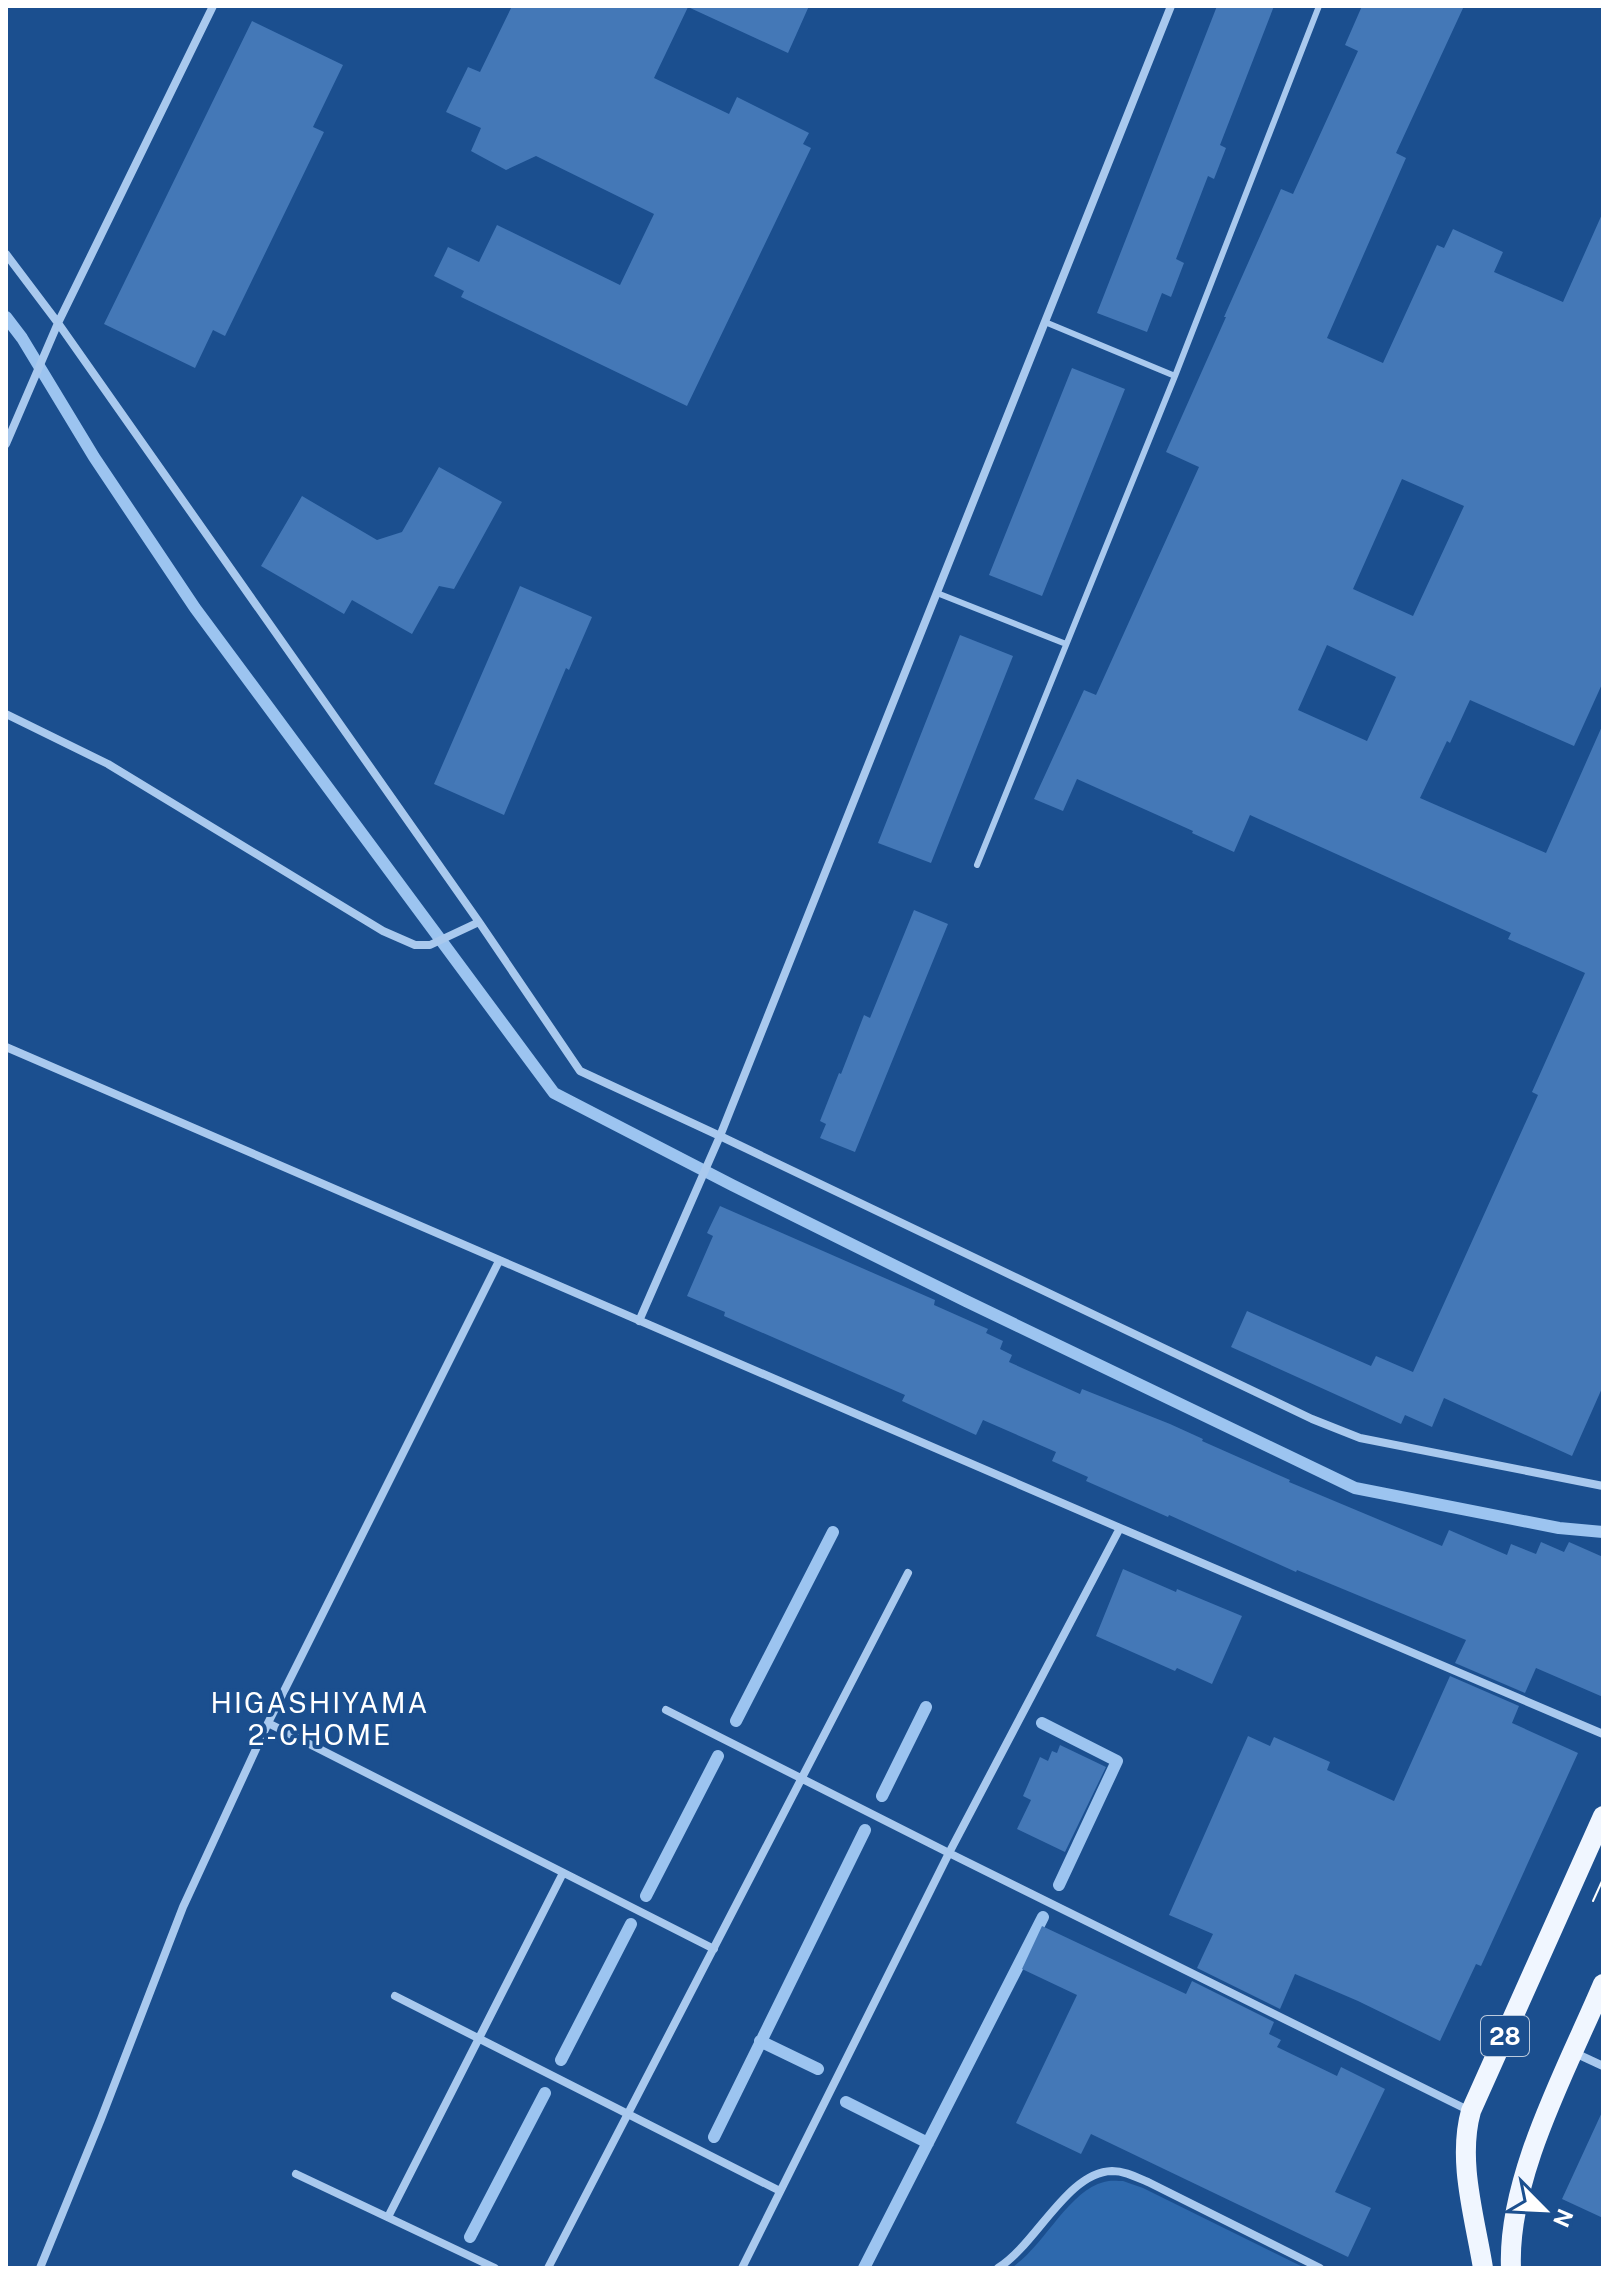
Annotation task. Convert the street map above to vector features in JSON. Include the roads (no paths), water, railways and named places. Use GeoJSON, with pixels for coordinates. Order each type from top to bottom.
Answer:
{"type":"FeatureCollection","features":[{"type":"Feature","properties":{"kind":"main road","name":"28"},"geometry":{"type":"LineString","coordinates":[[1483,2268],[1465,2132],[1471,2111],[1603,1816]]}},
{"type":"Feature","properties":{"kind":"main road"},"geometry":{"type":"LineString","coordinates":[[1511,2268],[1510,2240],[1523,2182],[1541,2127],[1603,1984]]}},
{"type":"Feature","properties":{"kind":"street"},"geometry":{"type":"LineString","coordinates":[[6,444],[58,323],[213,6]]}},
{"type":"Feature","properties":{"kind":"street"},"geometry":{"type":"LineString","coordinates":[[639,1321],[714,1151],[1171,6]]}},
{"type":"Feature","properties":{"kind":"street"},"geometry":{"type":"LineString","coordinates":[[6,254],[58,323],[479,922],[580,1071],[1297,1412],[1360,1438],[1603,1486]]}},
{"type":"Feature","properties":{"kind":"street"},"geometry":{"type":"LineString","coordinates":[[6,714],[108,764],[383,931],[415,945],[430,945],[479,922]]}},
{"type":"Feature","properties":{"kind":"street"},"geometry":{"type":"LineString","coordinates":[[6,1047],[1603,1734]]}},
{"type":"Feature","properties":{"kind":"street"},"geometry":{"type":"LineString","coordinates":[[40,2268],[183,1907],[268,1723],[499,1261]]}},
{"type":"Feature","properties":{"kind":"street"},"geometry":{"type":"LineString","coordinates":[[742,2268],[949,1853],[1120,1528]]}},
{"type":"Feature","properties":{"kind":"street"},"geometry":{"type":"LineString","coordinates":[[548,2268],[908,1573]]}},
{"type":"Feature","properties":{"kind":"street"},"geometry":{"type":"LineString","coordinates":[[666,1710],[1471,2111]]}},
{"type":"Feature","properties":{"kind":"street"},"geometry":{"type":"LineString","coordinates":[[268,1723],[714,1949]]}},
{"type":"Feature","properties":{"kind":"street"},"geometry":{"type":"LineString","coordinates":[[388,2217],[563,1873]]}},
{"type":"Feature","properties":{"kind":"street"},"geometry":{"type":"LineString","coordinates":[[395,1996],[780,2191]]}},
{"type":"Feature","properties":{"kind":"street"},"geometry":{"type":"LineString","coordinates":[[1574,2053],[1603,2066]]}},
{"type":"Feature","properties":{"kind":"street"},"geometry":{"type":"LineString","coordinates":[[998,2268],[1019,2253],[1072,2190],[1090,2177],[1110,2171],[1130,2174],[1148,2182],[1320,2268]]}},
{"type":"Feature","properties":{"kind":"street"},"geometry":{"type":"LineString","coordinates":[[296,2174],[495,2268]]}},
{"type":"Feature","properties":{"kind":"lane"},"geometry":{"type":"LineString","coordinates":[[977,865],[1175,376],[1319,6]]}},
{"type":"Feature","properties":{"kind":"lane"},"geometry":{"type":"LineString","coordinates":[[1045,322],[1175,376]]}},
{"type":"Feature","properties":{"kind":"lane"},"geometry":{"type":"LineString","coordinates":[[937,593],[1066,644]]}},
{"type":"Feature","properties":{"kind":"waterway"},"geometry":{"type":"LineString","coordinates":[[6,317],[94,457],[195,608],[554,1093],[966,1301],[1355,1488],[1559,1528],[1603,1532]]}},
{"type":"Feature","properties":{"kind":"waterway"},"geometry":{"type":"LineString","coordinates":[[736,1721],[833,1532]]}},
{"type":"Feature","properties":{"kind":"waterway"},"geometry":{"type":"LineString","coordinates":[[882,1796],[926,1707]]}},
{"type":"Feature","properties":{"kind":"waterway"},"geometry":{"type":"LineString","coordinates":[[1042,1723],[1117,1761],[1059,1885]]}},
{"type":"Feature","properties":{"kind":"waterway"},"geometry":{"type":"LineString","coordinates":[[646,1896],[718,1756]]}},
{"type":"Feature","properties":{"kind":"waterway"},"geometry":{"type":"LineString","coordinates":[[714,2137],[865,1830]]}},
{"type":"Feature","properties":{"kind":"waterway"},"geometry":{"type":"LineString","coordinates":[[864,2268],[1043,1917]]}},
{"type":"Feature","properties":{"kind":"waterway"},"geometry":{"type":"LineString","coordinates":[[561,2060],[631,1924]]}},
{"type":"Feature","properties":{"kind":"waterway"},"geometry":{"type":"LineString","coordinates":[[760,2041],[818,2069]]}},
{"type":"Feature","properties":{"kind":"waterway"},"geometry":{"type":"LineString","coordinates":[[470,2237],[545,2093]]}},
{"type":"Feature","properties":{"kind":"waterway"},"geometry":{"type":"LineString","coordinates":[[846,2102],[928,2143]]}},
{"type":"Feature","properties":{"kind":"tram line"},"geometry":{"type":"LineString","coordinates":[[1593,1901],[1603,1879]]}},
{"type":"Feature","properties":{"kind":"district","name":"HIGASHIYAMA 2-CHOME"},"geometry":{"type":"Point","coordinates":[320,1718]}}]}
